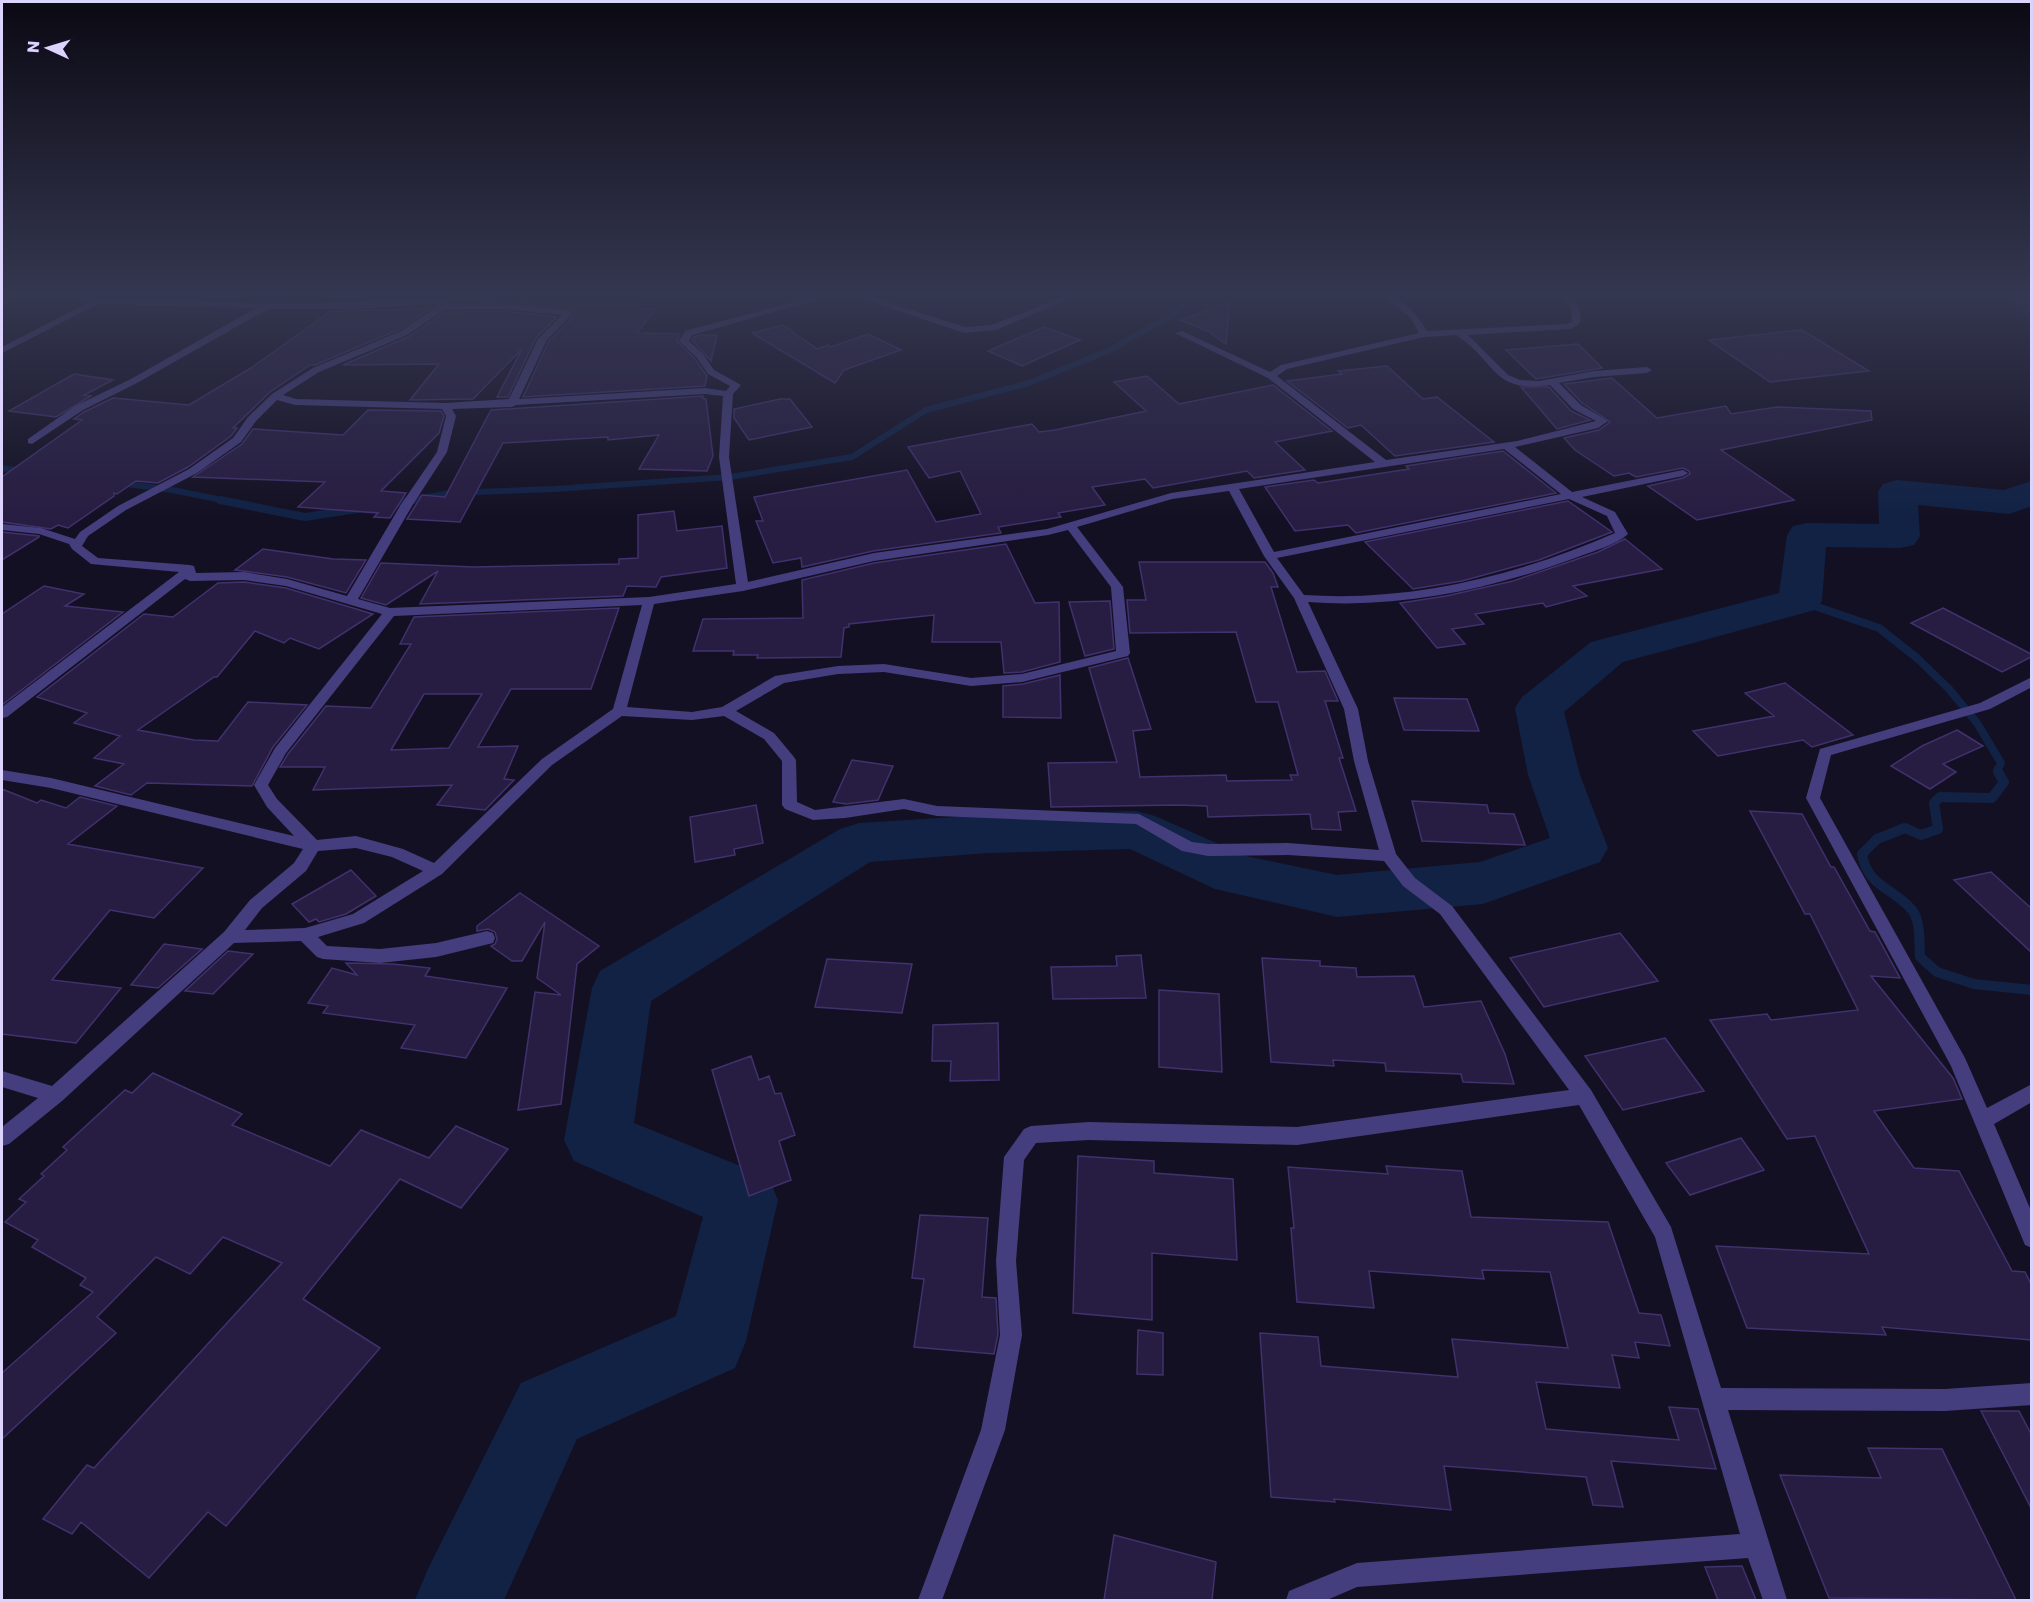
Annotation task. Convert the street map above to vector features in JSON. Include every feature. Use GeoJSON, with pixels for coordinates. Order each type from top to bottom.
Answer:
{"type":"FeatureCollection","features":[{"type":"Feature","properties":{"kind":"street"},"geometry":{"type":"LineString","coordinates":[[32,441],[79,408],[157,368]]}},
{"type":"Feature","properties":{"kind":"street"},"geometry":{"type":"LineString","coordinates":[[75,547],[84,534],[122,508],[193,471],[237,440],[252,419],[275,396],[321,368]]}},
{"type":"Feature","properties":{"kind":"street"},"geometry":{"type":"LineString","coordinates":[[512,404],[529,368]]}},
{"type":"Feature","properties":{"kind":"street"},"geometry":{"type":"LineString","coordinates":[[708,368],[711,372],[736,385],[728,394],[724,457],[743,587]]}},
{"type":"Feature","properties":{"kind":"street"},"geometry":{"type":"LineString","coordinates":[[1253,368],[1271,376],[1383,463]]}},
{"type":"Feature","properties":{"kind":"street"},"geometry":{"type":"LineString","coordinates":[[1271,376],[1283,368]]}},
{"type":"Feature","properties":{"kind":"street"},"geometry":{"type":"LineString","coordinates":[[1496,368],[1508,380],[1539,384],[1587,375],[1647,370]]}},
{"type":"Feature","properties":{"kind":"street"},"geometry":{"type":"LineString","coordinates":[[190,569],[190,577],[244,576],[287,583],[390,612],[649,601],[743,587],[874,557],[1048,532],[1172,496],[1507,446],[1594,426],[1603,421],[1577,407],[1552,381]]}},
{"type":"Feature","properties":{"kind":"street"},"geometry":{"type":"LineString","coordinates":[[275,396],[295,402],[445,406],[512,404],[705,391],[728,394]]}},
{"type":"Feature","properties":{"kind":"street"},"geometry":{"type":"LineString","coordinates":[[350,602],[406,506],[442,452],[451,416],[445,406]]}},
{"type":"Feature","properties":{"kind":"street"},"geometry":{"type":"LineString","coordinates":[[1300,598],[1324,602],[1407,597],[1510,576],[1600,545],[1623,534],[1611,514],[1569,495],[1507,446]]}},
{"type":"Feature","properties":{"kind":"street"},"geometry":{"type":"LineString","coordinates":[[1270,556],[1683,473]]}},
{"type":"Feature","properties":{"kind":"street"},"geometry":{"type":"LineString","coordinates":[[1232,487],[1270,556],[1300,598],[1351,709],[1361,761],[1389,856],[1410,882],[1446,910],[1584,1096],[1664,1234],[1756,1545],[1775,1600]]}},
{"type":"Feature","properties":{"kind":"street"},"geometry":{"type":"LineString","coordinates":[[230,937],[305,934],[358,919],[436,870],[547,762],[619,711],[692,716],[726,711],[780,679],[838,670],[884,668],[971,682],[1022,678],[1123,653],[1117,587],[1070,525]]}},
{"type":"Feature","properties":{"kind":"street"},"geometry":{"type":"LineString","coordinates":[[2,527],[41,531],[74,542],[75,547],[95,561],[190,569]]}},
{"type":"Feature","properties":{"kind":"street"},"geometry":{"type":"LineString","coordinates":[[2,714],[190,569]]}},
{"type":"Feature","properties":{"kind":"street"},"geometry":{"type":"LineString","coordinates":[[619,711],[649,601]]}},
{"type":"Feature","properties":{"kind":"street"},"geometry":{"type":"LineString","coordinates":[[313,846],[272,803],[261,784],[280,752],[390,612]]}},
{"type":"Feature","properties":{"kind":"street"},"geometry":{"type":"LineString","coordinates":[[2031,681],[1985,706],[1826,752],[1813,798],[1959,1064],[2031,1238]]}},
{"type":"Feature","properties":{"kind":"street"},"geometry":{"type":"LineString","coordinates":[[726,711],[769,736],[789,760],[790,804],[813,815],[845,813],[904,804],[937,811],[1139,819],[1188,847],[1208,850],[1288,849],[1389,856]]}},
{"type":"Feature","properties":{"kind":"street"},"geometry":{"type":"LineString","coordinates":[[2,775],[51,783],[313,846],[356,842],[397,853],[436,870]]}},
{"type":"Feature","properties":{"kind":"street"},"geometry":{"type":"LineString","coordinates":[[2,1138],[55,1095],[230,937],[256,904],[300,867],[313,846]]}},
{"type":"Feature","properties":{"kind":"street"},"geometry":{"type":"LineString","coordinates":[[305,934],[323,952],[380,956],[436,950],[486,938]]}},
{"type":"Feature","properties":{"kind":"street"},"geometry":{"type":"LineString","coordinates":[[2,1079],[55,1095]]}},
{"type":"Feature","properties":{"kind":"street"},"geometry":{"type":"LineString","coordinates":[[1983,1120],[2031,1092]]}},
{"type":"Feature","properties":{"kind":"street"},"geometry":{"type":"LineString","coordinates":[[930,1600],[993,1430],[1011,1335],[1006,1261],[1014,1157],[1031,1135],[1089,1131],[1297,1136],[1584,1096]]}},
{"type":"Feature","properties":{"kind":"street"},"geometry":{"type":"LineString","coordinates":[[1714,1399],[1945,1400],[2031,1394]]}},
{"type":"Feature","properties":{"kind":"street"},"geometry":{"type":"LineString","coordinates":[[1298,1600],[1357,1575],[1756,1545]]}},
{"type":"Feature","properties":{"kind":"building"},"geometry":{"type":"Polygon","coordinates":[[[251,368],[306,368],[270,392],[233,428],[237,428],[231,436],[188,467],[158,483],[136,481],[117,494],[114,493],[114,496],[68,528],[58,525],[51,529],[2,522],[2,477],[82,420],[74,419],[84,412],[113,398],[189,405],[251,368]]]}},
{"type":"Feature","properties":{"kind":"building"},"geometry":{"type":"Polygon","coordinates":[[[436,368],[504,368],[473,399],[410,400],[436,368]]]}},
{"type":"Feature","properties":{"kind":"building"},"geometry":{"type":"Polygon","coordinates":[[[512,368],[522,368],[508,397],[497,397],[512,368]]]}},
{"type":"Feature","properties":{"kind":"building"},"geometry":{"type":"Polygon","coordinates":[[[537,368],[701,368],[707,376],[705,386],[523,397],[537,368]]]}},
{"type":"Feature","properties":{"kind":"building"},"geometry":{"type":"Polygon","coordinates":[[[810,368],[850,368],[844,370],[835,383],[810,368]]]}},
{"type":"Feature","properties":{"kind":"building"},"geometry":{"type":"Polygon","coordinates":[[[1389,368],[1423,399],[1437,397],[1494,442],[1395,456],[1361,425],[1348,428],[1287,381],[1342,374],[1338,371],[1389,368]]]}},
{"type":"Feature","properties":{"kind":"building"},"geometry":{"type":"Polygon","coordinates":[[[1524,368],[1602,368],[1536,379],[1524,368]]]}},
{"type":"Feature","properties":{"kind":"building"},"geometry":{"type":"Polygon","coordinates":[[[1749,368],[1864,368],[1869,371],[1770,382],[1749,368]]]}},
{"type":"Feature","properties":{"kind":"building"},"geometry":{"type":"Polygon","coordinates":[[[74,374],[113,380],[84,395],[91,396],[56,417],[9,411],[74,374]]]}},
{"type":"Feature","properties":{"kind":"building"},"geometry":{"type":"Polygon","coordinates":[[[1147,376],[1179,404],[1273,385],[1332,431],[1275,442],[1305,470],[1254,478],[1247,471],[1153,488],[1145,479],[1092,487],[1105,505],[1058,513],[1061,517],[998,527],[1001,533],[873,551],[802,567],[801,558],[773,563],[756,521],[763,521],[754,497],[907,470],[936,522],[981,514],[960,471],[929,478],[908,447],[1032,424],[1039,432],[1055,430],[1146,411],[1114,382],[1147,376]]]}},
{"type":"Feature","properties":{"kind":"building"},"geometry":{"type":"Polygon","coordinates":[[[1612,378],[1657,418],[1726,406],[1731,414],[1777,407],[1871,411],[1872,420],[1721,450],[1794,500],[1697,520],[1648,486],[1683,478],[1690,474],[1689,471],[1683,468],[1636,477],[1629,473],[1614,476],[1575,450],[1564,438],[1599,430],[1610,422],[1582,403],[1564,384],[1612,378]]]}},
{"type":"Feature","properties":{"kind":"building"},"geometry":{"type":"Polygon","coordinates":[[[1521,387],[1549,387],[1571,411],[1590,420],[1557,429],[1521,387]]]}},
{"type":"Feature","properties":{"kind":"building"},"geometry":{"type":"Polygon","coordinates":[[[703,396],[702,398],[706,399],[713,456],[707,471],[639,469],[659,435],[608,440],[608,437],[503,443],[460,522],[407,519],[422,495],[445,497],[491,410],[703,396]]]}},
{"type":"Feature","properties":{"kind":"building"},"geometry":{"type":"Polygon","coordinates":[[[790,399],[812,427],[749,440],[734,418],[734,409],[790,399]]]}},
{"type":"Feature","properties":{"kind":"building"},"geometry":{"type":"Polygon","coordinates":[[[368,410],[441,411],[444,416],[439,433],[381,491],[406,493],[390,518],[374,517],[378,513],[298,507],[325,482],[193,477],[242,444],[253,429],[343,435],[368,410]]]}},
{"type":"Feature","properties":{"kind":"building"},"geometry":{"type":"Polygon","coordinates":[[[1503,451],[1556,493],[1356,533],[1348,525],[1295,531],[1265,487],[1314,480],[1318,483],[1503,451]]]}},
{"type":"Feature","properties":{"kind":"building"},"geometry":{"type":"Polygon","coordinates":[[[1568,501],[1612,532],[1539,560],[1462,581],[1413,589],[1365,542],[1568,501]]]}},
{"type":"Feature","properties":{"kind":"building"},"geometry":{"type":"Polygon","coordinates":[[[674,511],[677,531],[722,526],[727,568],[661,577],[656,587],[627,586],[623,596],[420,604],[438,571],[386,605],[361,598],[381,563],[473,567],[619,564],[619,559],[638,558],[638,515],[674,511]]]}},
{"type":"Feature","properties":{"kind":"building"},"geometry":{"type":"Polygon","coordinates":[[[2,532],[39,536],[39,537],[2,560],[2,532]]]}},
{"type":"Feature","properties":{"kind":"building"},"geometry":{"type":"Polygon","coordinates":[[[1625,539],[1662,569],[1573,586],[1587,596],[1546,607],[1543,603],[1475,614],[1484,624],[1452,629],[1465,644],[1437,648],[1400,603],[1446,596],[1513,581],[1598,552],[1625,539]]]}},
{"type":"Feature","properties":{"kind":"building"},"geometry":{"type":"Polygon","coordinates":[[[1006,544],[1035,603],[1059,602],[1060,662],[1022,672],[1004,673],[1001,642],[932,642],[934,615],[849,624],[849,627],[844,628],[841,657],[757,658],[758,655],[733,655],[734,651],[693,651],[703,619],[803,618],[802,580],[874,563],[1006,544]]]}},
{"type":"Feature","properties":{"kind":"building"},"geometry":{"type":"Polygon","coordinates":[[[263,549],[333,559],[366,560],[346,593],[287,577],[235,570],[263,549]]]}},
{"type":"Feature","properties":{"kind":"building"},"geometry":{"type":"Polygon","coordinates":[[[1139,562],[1265,562],[1273,573],[1278,587],[1271,587],[1297,672],[1325,671],[1338,701],[1325,701],[1343,758],[1339,758],[1356,811],[1338,812],[1341,830],[1312,829],[1310,814],[1208,817],[1207,806],[1051,807],[1048,763],[1117,762],[1089,668],[1128,658],[1151,729],[1133,731],[1140,777],[1226,775],[1227,781],[1292,780],[1290,775],[1298,775],[1278,702],[1256,702],[1236,632],[1130,633],[1127,600],[1146,600],[1139,562]]]}},
{"type":"Feature","properties":{"kind":"building"},"geometry":{"type":"Polygon","coordinates":[[[244,582],[286,588],[373,614],[319,649],[290,638],[284,643],[255,631],[217,677],[138,730],[194,740],[218,741],[248,702],[307,705],[273,747],[252,786],[147,783],[131,795],[95,786],[124,764],[94,758],[120,736],[74,723],[87,713],[37,697],[144,614],[173,617],[218,583],[244,582]]]}},
{"type":"Feature","properties":{"kind":"building"},"geometry":{"type":"Polygon","coordinates":[[[44,586],[84,594],[65,606],[123,612],[2,705],[2,614],[44,586]]]}},
{"type":"Feature","properties":{"kind":"building"},"geometry":{"type":"Polygon","coordinates":[[[1110,601],[1114,649],[1085,656],[1069,602],[1110,601]]]}},
{"type":"Feature","properties":{"kind":"building"},"geometry":{"type":"Polygon","coordinates":[[[619,608],[591,689],[511,689],[478,747],[518,746],[504,779],[514,780],[485,810],[437,805],[452,785],[313,790],[325,767],[280,767],[326,706],[371,708],[411,644],[400,644],[414,617],[619,608]],[[424,694],[391,750],[449,748],[482,694],[424,694]]]}},
{"type":"Feature","properties":{"kind":"building"},"geometry":{"type":"Polygon","coordinates":[[[1943,608],[2031,654],[2031,657],[2002,672],[1911,623],[1943,608]]]}},
{"type":"Feature","properties":{"kind":"building"},"geometry":{"type":"Polygon","coordinates":[[[1060,675],[1061,718],[1003,717],[1003,686],[1023,684],[1060,675]]]}},
{"type":"Feature","properties":{"kind":"building"},"geometry":{"type":"Polygon","coordinates":[[[1785,683],[1853,735],[1812,747],[1803,740],[1718,756],[1693,731],[1774,716],[1745,693],[1785,683]]]}},
{"type":"Feature","properties":{"kind":"building"},"geometry":{"type":"Polygon","coordinates":[[[1394,698],[1467,699],[1479,731],[1404,730],[1394,698]]]}},
{"type":"Feature","properties":{"kind":"building"},"geometry":{"type":"Polygon","coordinates":[[[1957,730],[1983,746],[1943,764],[1956,772],[1930,789],[1891,766],[1922,746],[1957,730]]]}},
{"type":"Feature","properties":{"kind":"building"},"geometry":{"type":"Polygon","coordinates":[[[852,760],[893,766],[878,800],[846,804],[833,802],[852,760]]]}},
{"type":"Feature","properties":{"kind":"building"},"geometry":{"type":"Polygon","coordinates":[[[2,789],[37,803],[41,800],[66,808],[80,797],[117,806],[68,844],[203,868],[154,918],[110,910],[52,980],[121,988],[76,1043],[2,1034],[2,789]]]}},
{"type":"Feature","properties":{"kind":"building"},"geometry":{"type":"Polygon","coordinates":[[[1412,801],[1487,805],[1489,813],[1514,814],[1525,845],[1422,841],[1412,801]]]}},
{"type":"Feature","properties":{"kind":"building"},"geometry":{"type":"Polygon","coordinates":[[[756,805],[763,843],[734,849],[735,855],[695,862],[690,817],[756,805]]]}},
{"type":"Feature","properties":{"kind":"building"},"geometry":{"type":"Polygon","coordinates":[[[1750,811],[1802,814],[1831,867],[1834,867],[1870,931],[1875,932],[1900,978],[1871,976],[1953,1078],[1962,1099],[1874,1111],[1914,1168],[1959,1171],[2012,1271],[2025,1272],[2031,1284],[2031,1340],[1882,1327],[1886,1335],[1747,1328],[1716,1246],[1869,1254],[1815,1136],[1787,1139],[1710,1020],[1767,1014],[1771,1020],[1858,1010],[1810,914],[1805,914],[1750,811]]]}},
{"type":"Feature","properties":{"kind":"building"},"geometry":{"type":"Polygon","coordinates":[[[351,870],[376,896],[346,914],[319,922],[316,919],[309,922],[292,904],[351,870]]]}},
{"type":"Feature","properties":{"kind":"building"},"geometry":{"type":"Polygon","coordinates":[[[1991,872],[2031,908],[2031,952],[1954,880],[1991,872]]]}},
{"type":"Feature","properties":{"kind":"building"},"geometry":{"type":"Polygon","coordinates":[[[520,893],[599,946],[577,964],[561,1104],[518,1110],[535,992],[561,995],[537,978],[545,922],[522,961],[512,961],[491,946],[497,939],[495,932],[488,929],[477,931],[477,926],[520,893]]]}},
{"type":"Feature","properties":{"kind":"building"},"geometry":{"type":"Polygon","coordinates":[[[1620,933],[1658,981],[1544,1007],[1510,958],[1620,933]]]}},
{"type":"Feature","properties":{"kind":"building"},"geometry":{"type":"Polygon","coordinates":[[[164,944],[202,949],[158,988],[131,985],[164,944]]]}},
{"type":"Feature","properties":{"kind":"building"},"geometry":{"type":"Polygon","coordinates":[[[228,951],[253,954],[213,994],[185,991],[228,951]]]}},
{"type":"Feature","properties":{"kind":"building"},"geometry":{"type":"Polygon","coordinates":[[[1141,955],[1146,998],[1053,999],[1051,967],[1117,966],[1116,956],[1141,955]]]}},
{"type":"Feature","properties":{"kind":"building"},"geometry":{"type":"Polygon","coordinates":[[[1262,958],[1320,961],[1320,966],[1356,968],[1357,977],[1414,976],[1424,1007],[1481,1001],[1505,1054],[1514,1084],[1463,1082],[1461,1074],[1386,1071],[1385,1063],[1333,1060],[1334,1066],[1271,1062],[1262,958]]]}},
{"type":"Feature","properties":{"kind":"building"},"geometry":{"type":"Polygon","coordinates":[[[827,959],[912,964],[902,1013],[815,1007],[827,959]]]}},
{"type":"Feature","properties":{"kind":"building"},"geometry":{"type":"Polygon","coordinates":[[[346,963],[430,968],[425,976],[507,988],[466,1058],[401,1048],[415,1025],[323,1013],[328,1006],[308,1003],[332,968],[357,975],[346,963]]]}},
{"type":"Feature","properties":{"kind":"building"},"geometry":{"type":"Polygon","coordinates":[[[1159,990],[1219,994],[1222,1072],[1159,1067],[1159,990]]]}},
{"type":"Feature","properties":{"kind":"building"},"geometry":{"type":"Polygon","coordinates":[[[998,1023],[999,1080],[950,1081],[951,1061],[932,1061],[933,1025],[998,1023]]]}},
{"type":"Feature","properties":{"kind":"building"},"geometry":{"type":"Polygon","coordinates":[[[1665,1038],[1704,1091],[1623,1110],[1585,1056],[1665,1038]]]}},
{"type":"Feature","properties":{"kind":"building"},"geometry":{"type":"Polygon","coordinates":[[[751,1056],[759,1080],[769,1076],[775,1094],[781,1093],[795,1135],[779,1141],[791,1180],[749,1196],[712,1070],[751,1056]]]}},
{"type":"Feature","properties":{"kind":"building"},"geometry":{"type":"Polygon","coordinates":[[[153,1073],[242,1114],[232,1125],[330,1166],[361,1130],[429,1158],[456,1126],[508,1149],[461,1208],[400,1179],[303,1299],[380,1348],[226,1526],[208,1512],[149,1578],[81,1522],[72,1534],[43,1519],[87,1465],[94,1468],[282,1263],[223,1237],[190,1274],[156,1257],[97,1317],[116,1333],[2,1439],[2,1373],[93,1292],[80,1285],[86,1278],[32,1247],[38,1240],[5,1222],[26,1202],[19,1199],[67,1150],[63,1147],[125,1090],[132,1093],[153,1073]]]}},
{"type":"Feature","properties":{"kind":"building"},"geometry":{"type":"Polygon","coordinates":[[[1741,1138],[1764,1170],[1690,1195],[1666,1163],[1741,1138]]]}},
{"type":"Feature","properties":{"kind":"building"},"geometry":{"type":"Polygon","coordinates":[[[1078,1156],[1154,1161],[1154,1173],[1233,1179],[1237,1260],[1152,1253],[1152,1320],[1073,1313],[1078,1156]]]}},
{"type":"Feature","properties":{"kind":"building"},"geometry":{"type":"Polygon","coordinates":[[[1386,1166],[1462,1171],[1471,1217],[1608,1222],[1639,1313],[1661,1315],[1670,1346],[1635,1342],[1639,1358],[1612,1355],[1620,1388],[1536,1382],[1546,1429],[1679,1440],[1669,1407],[1698,1409],[1716,1469],[1611,1461],[1623,1507],[1593,1505],[1586,1477],[1444,1466],[1451,1510],[1334,1499],[1335,1502],[1271,1497],[1260,1333],[1318,1337],[1321,1366],[1458,1377],[1452,1339],[1568,1348],[1550,1272],[1482,1270],[1484,1279],[1369,1271],[1374,1308],[1297,1302],[1291,1228],[1294,1228],[1288,1167],[1388,1174],[1386,1166]]]}},
{"type":"Feature","properties":{"kind":"building"},"geometry":{"type":"Polygon","coordinates":[[[920,1215],[988,1218],[982,1297],[996,1298],[998,1334],[994,1354],[914,1347],[924,1279],[912,1278],[920,1215]]]}},
{"type":"Feature","properties":{"kind":"building"},"geometry":{"type":"Polygon","coordinates":[[[1138,1330],[1163,1333],[1163,1375],[1137,1374],[1138,1330]]]}},
{"type":"Feature","properties":{"kind":"building"},"geometry":{"type":"Polygon","coordinates":[[[1981,1411],[2019,1411],[2031,1434],[2031,1508],[1981,1411]]]}},
{"type":"Feature","properties":{"kind":"building"},"geometry":{"type":"Polygon","coordinates":[[[1868,1448],[1942,1449],[2016,1600],[1829,1598],[1780,1475],[1881,1478],[1868,1448]]]}},
{"type":"Feature","properties":{"kind":"building"},"geometry":{"type":"Polygon","coordinates":[[[1114,1535],[1216,1562],[1212,1600],[1104,1600],[1114,1535]]]}},
{"type":"Feature","properties":{"kind":"building"},"geometry":{"type":"Polygon","coordinates":[[[1742,1566],[1756,1600],[1718,1600],[1705,1567],[1742,1566]]]}},
{"type":"Feature","properties":{"kind":"waterway"},"geometry":{"type":"LineString","coordinates":[[405,501],[450,493],[554,489],[730,477],[852,457],[926,410],[1029,383],[1066,368]]}},
{"type":"Feature","properties":{"kind":"waterway"},"geometry":{"type":"LineString","coordinates":[[2,468],[23,471]]}},
{"type":"Feature","properties":{"kind":"waterway"},"geometry":{"type":"LineString","coordinates":[[120,483],[227,501]]}},
{"type":"Feature","properties":{"kind":"waterway"},"geometry":{"type":"LineString","coordinates":[[459,1600],[549,1411],[708,1341],[743,1200],[598,1140],[622,988],[859,843],[988,834],[1136,830],[1235,874],[1337,896],[1483,883],[1581,848],[1554,775],[1539,708],[1607,652],[1800,601],[1807,535],[1900,536],[1897,492],[2009,502],[2032,492]]}},
{"type":"Feature","properties":{"kind":"waterway"},"geometry":{"type":"LineString","coordinates":[[220,500],[305,517],[357,509]]}},
{"type":"Feature","properties":{"kind":"waterway"},"geometry":{"type":"LineString","coordinates":[[389,504],[413,500]]}},
{"type":"Feature","properties":{"kind":"waterway"},"geometry":{"type":"LineString","coordinates":[[1800,601],[1879,628],[1917,658],[1949,689],[1977,723],[2001,763],[1997,771],[1999,774]]}},
{"type":"Feature","properties":{"kind":"waterway"},"geometry":{"type":"LineString","coordinates":[[1998,772],[2004,782],[1992,798],[1940,797],[1934,803],[1938,829],[1921,835],[1905,828],[1877,839],[1862,854],[1869,874],[1912,910],[1918,926],[1920,957],[1937,972],[1974,984],[2032,990]]}}]}
